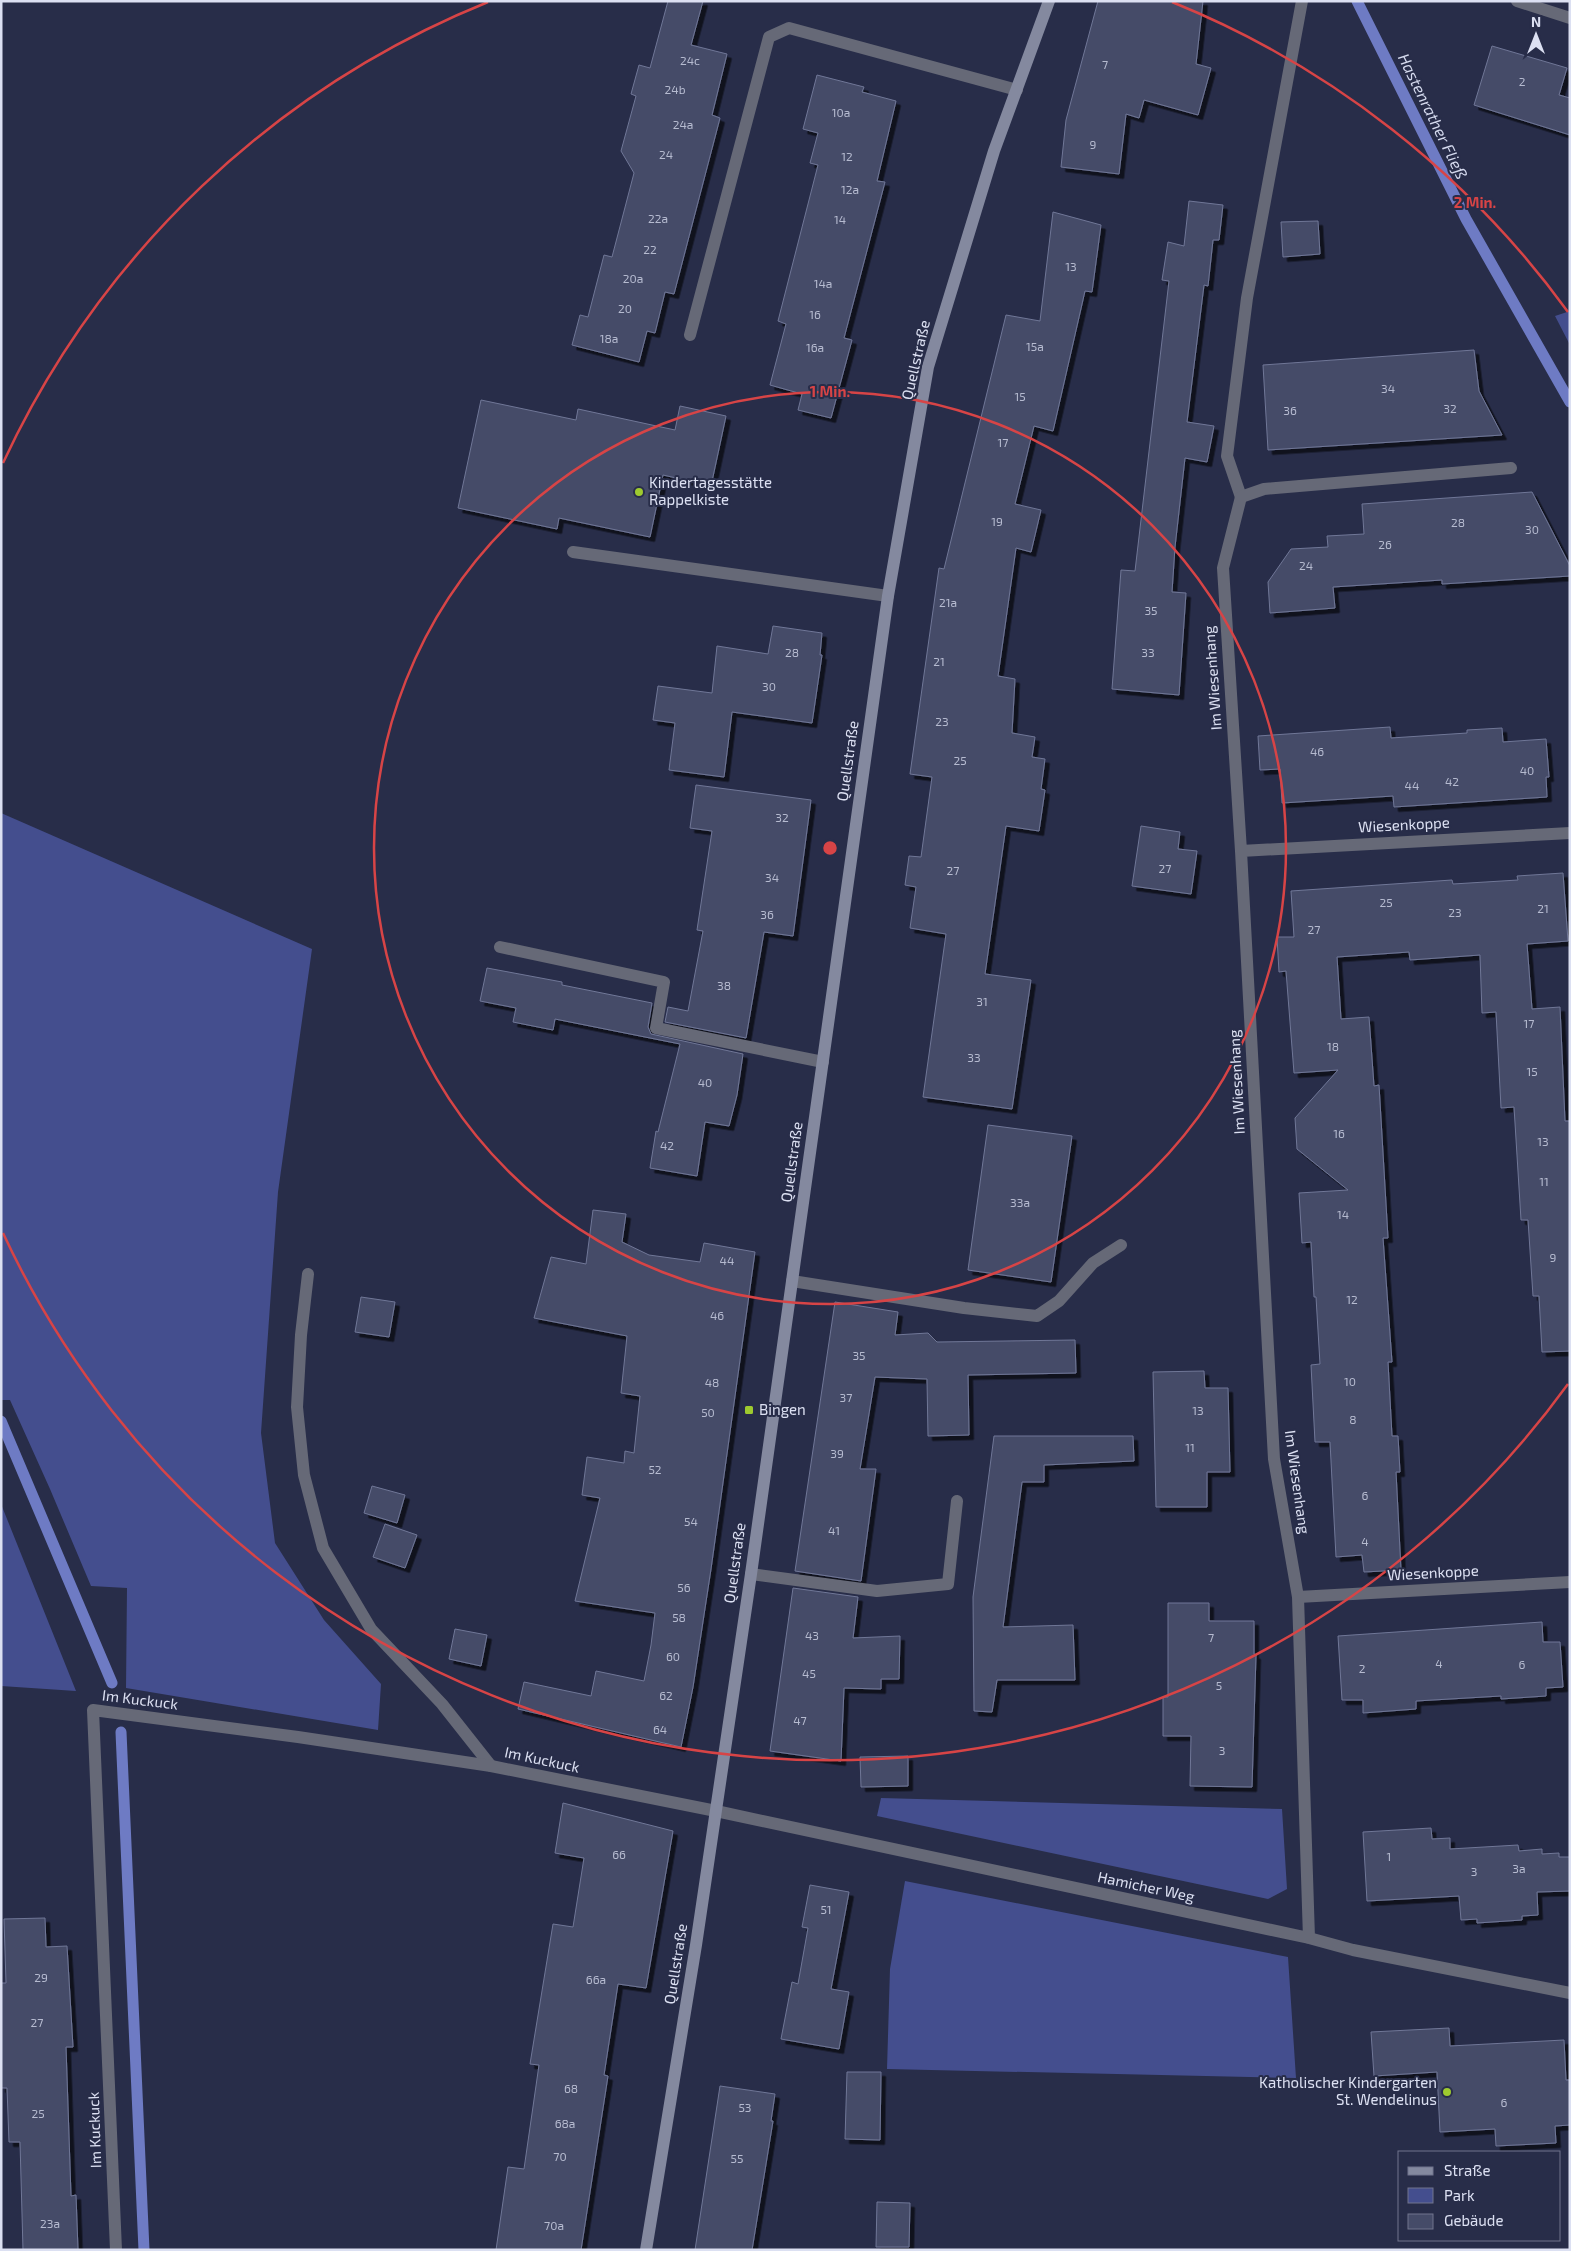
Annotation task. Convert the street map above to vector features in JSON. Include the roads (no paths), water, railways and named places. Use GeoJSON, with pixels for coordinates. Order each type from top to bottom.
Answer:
{"type":"FeatureCollection","features":[{"type":"Feature","properties":{"kind":"main road","name":"Quellstraße"},"geometry":{"type":"LineString","coordinates":[[646,2250],[696,1945],[751,1574],[888,596],[928,367],[994,151],[1049,1]]}},
{"type":"Feature","properties":{"kind":"street"},"geometry":{"type":"LineString","coordinates":[[1302,1],[1248,298],[1227,456],[1241,497],[1264,489],[1511,468]]}},
{"type":"Feature","properties":{"kind":"street"},"geometry":{"type":"LineString","coordinates":[[1517,1],[1570,18]]}},
{"type":"Feature","properties":{"kind":"street"},"geometry":{"type":"LineString","coordinates":[[690,335],[769,37],[789,28],[1016,90]]}},
{"type":"Feature","properties":{"kind":"street","name":"Im Wiesenhang"},"geometry":{"type":"LineString","coordinates":[[1241,497],[1223,568],[1241,850],[1274,1459],[1298,1597],[1308,1938]]}},
{"type":"Feature","properties":{"kind":"street"},"geometry":{"type":"LineString","coordinates":[[573,552],[888,596]]}},
{"type":"Feature","properties":{"kind":"street","name":"Wiesenkoppe"},"geometry":{"type":"LineString","coordinates":[[1241,850],[1570,833]]}},
{"type":"Feature","properties":{"kind":"street"},"geometry":{"type":"LineString","coordinates":[[500,948],[664,982],[656,1028],[823,1062]]}},
{"type":"Feature","properties":{"kind":"street"},"geometry":{"type":"LineString","coordinates":[[792,1281],[964,1308],[1037,1316],[1059,1301],[1093,1263],[1121,1245]]}},
{"type":"Feature","properties":{"kind":"street"},"geometry":{"type":"LineString","coordinates":[[308,1274],[301,1335],[298,1407],[304,1476],[323,1548],[371,1630],[442,1704],[491,1766]]}},
{"type":"Feature","properties":{"kind":"street"},"geometry":{"type":"LineString","coordinates":[[751,1574],[877,1591],[948,1584],[958,1502]]}},
{"type":"Feature","properties":{"kind":"street","name":"Wiesenkoppe"},"geometry":{"type":"LineString","coordinates":[[1298,1597],[1570,1582]]}},
{"type":"Feature","properties":{"kind":"street","name":"Im Kuckuck"},"geometry":{"type":"LineString","coordinates":[[116,2250],[93,1710],[298,1737],[491,1766],[716,1811]]}},
{"type":"Feature","properties":{"kind":"street","name":"Hamicher Weg"},"geometry":{"type":"LineString","coordinates":[[716,1811],[1308,1938],[1353,1950],[1570,1993]]}},
{"type":"Feature","properties":{"kind":"waterway","name":"Hastenrather Fließ"},"geometry":{"type":"LineString","coordinates":[[1357,1],[1466,219],[1570,402]]}},
{"type":"Feature","properties":{"kind":"waterway"},"geometry":{"type":"LineString","coordinates":[[1,1421],[112,1683]]}},
{"type":"Feature","properties":{"kind":"waterway"},"geometry":{"type":"LineString","coordinates":[[121,1732],[144,2250]]}},
{"type":"Feature","properties":{"kind":"place","name":"Kindertagesstätte Rappelkiste"},"geometry":{"type":"Point","coordinates":[639,492]}},
{"type":"Feature","properties":{"kind":"place","name":"Bingen"},"geometry":{"type":"Point","coordinates":[749,1410]}},
{"type":"Feature","properties":{"kind":"place","name":"Katholischer Kindergarten St. Wendelinus"},"geometry":{"type":"Point","coordinates":[1447,2092]}}]}
